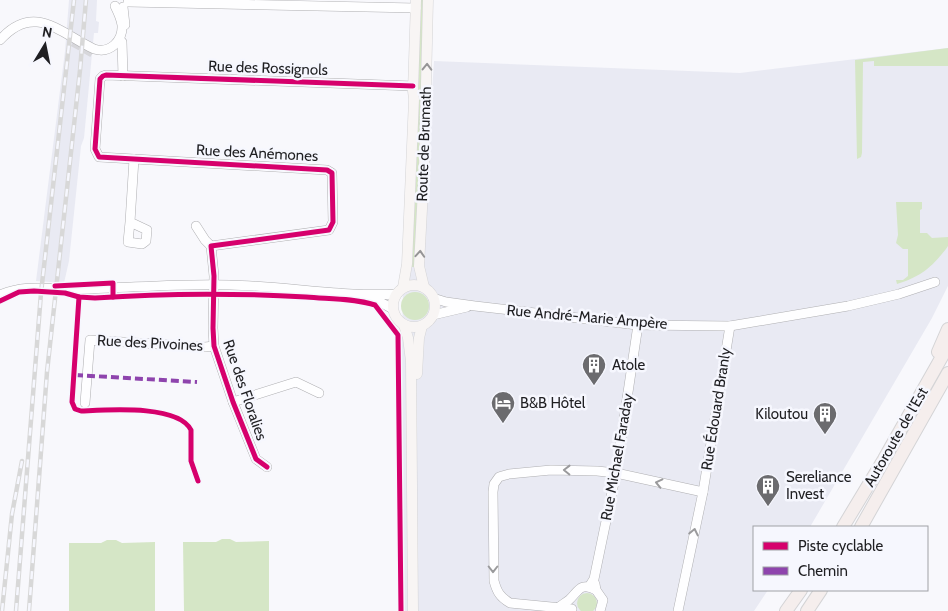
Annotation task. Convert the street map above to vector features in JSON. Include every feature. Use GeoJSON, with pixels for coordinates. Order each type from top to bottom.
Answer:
{"type":"FeatureCollection","features":[{"type":"Feature","properties":{"kind":"highway"},"geometry":{"type":"LineString","coordinates":[[923,389],[948,329]]}},
{"type":"Feature","properties":{"kind":"highway","name":"Autoroute de l’Est"},"geometry":{"type":"LineString","coordinates":[[844,526],[948,346]]}},
{"type":"Feature","properties":{"kind":"highway","name":"Autoroute de l’Est"},"geometry":{"type":"LineString","coordinates":[[863,526],[948,374]]}},
{"type":"Feature","properties":{"kind":"highway"},"geometry":{"type":"LineString","coordinates":[[863,526],[948,389]]}},
{"type":"Feature","properties":{"kind":"highway"},"geometry":{"type":"LineString","coordinates":[[786,611],[800,591]]}},
{"type":"Feature","properties":{"kind":"highway"},"geometry":{"type":"LineString","coordinates":[[807,611],[821,591]]}},
{"type":"Feature","properties":{"kind":"main road","name":"Route de Brumath"},"geometry":{"type":"LineString","coordinates":[[424,287],[419,266],[424,179],[428,0]]}},
{"type":"Feature","properties":{"kind":"main road","name":"Route de Brumath"},"geometry":{"type":"LineString","coordinates":[[400,290],[407,264],[407,238],[402,230],[410,99],[413,88],[416,4]]}},
{"type":"Feature","properties":{"kind":"main road"},"geometry":{"type":"LineString","coordinates":[[411,469],[420,338],[422,326],[433,315],[434,310],[433,298],[424,287],[411,285],[400,290],[393,309],[397,319],[404,325],[411,327],[422,326]]}},
{"type":"Feature","properties":{"kind":"main road"},"geometry":{"type":"LineString","coordinates":[[404,325],[411,361],[413,611]]}},
{"type":"Feature","properties":{"kind":"main road"},"geometry":{"type":"LineString","coordinates":[[407,611],[408,588],[412,569]]}},
{"type":"Feature","properties":{"kind":"street"},"geometry":{"type":"LineString","coordinates":[[121,3],[416,4]]}},
{"type":"Feature","properties":{"kind":"street"},"geometry":{"type":"LineString","coordinates":[[121,3],[125,25],[122,42],[123,76]]}},
{"type":"Feature","properties":{"kind":"street"},"geometry":{"type":"LineString","coordinates":[[94,52],[109,49],[119,38],[122,25],[121,3]]}},
{"type":"Feature","properties":{"kind":"street"},"geometry":{"type":"LineString","coordinates":[[0,40],[20,28],[30,26],[47,28],[66,35],[94,52],[103,54],[112,52],[122,42]]}},
{"type":"Feature","properties":{"kind":"street","name":"Rue des Anémones"},"geometry":{"type":"LineString","coordinates":[[123,76],[103,76],[100,79],[96,152],[99,157],[327,170],[332,173],[333,222],[329,230],[211,246]]}},
{"type":"Feature","properties":{"kind":"street","name":"Rue des Rossignols"},"geometry":{"type":"LineString","coordinates":[[123,76],[413,88]]}},
{"type":"Feature","properties":{"kind":"street"},"geometry":{"type":"LineString","coordinates":[[130,222],[134,159]]}},
{"type":"Feature","properties":{"kind":"street"},"geometry":{"type":"LineString","coordinates":[[196,226],[211,246],[214,285]]}},
{"type":"Feature","properties":{"kind":"street","name":"Rue André-Marie Ampère"},"geometry":{"type":"LineString","coordinates":[[433,298],[475,306],[638,325],[730,326],[848,306],[899,294],[935,282]]}},
{"type":"Feature","properties":{"kind":"street"},"geometry":{"type":"LineString","coordinates":[[0,294],[24,287],[65,290],[214,285],[367,295],[400,290]]}},
{"type":"Feature","properties":{"kind":"street","name":"Rue des Floralies"},"geometry":{"type":"LineString","coordinates":[[214,285],[214,346],[233,402],[256,459],[267,467]]}},
{"type":"Feature","properties":{"kind":"street"},"geometry":{"type":"LineString","coordinates":[[367,295],[393,309]]}},
{"type":"Feature","properties":{"kind":"street","name":"Rue André-Marie Ampère"},"geometry":{"type":"LineString","coordinates":[[433,315],[475,306]]}},
{"type":"Feature","properties":{"kind":"street","name":"Rue Michael Faraday"},"geometry":{"type":"LineString","coordinates":[[593,585],[616,473],[638,325]]}},
{"type":"Feature","properties":{"kind":"street","name":"Rue Édouard Branly"},"geometry":{"type":"LineString","coordinates":[[678,611],[703,492],[730,326]]}},
{"type":"Feature","properties":{"kind":"street","name":"Rue des Pivoines"},"geometry":{"type":"LineString","coordinates":[[85,403],[90,340],[214,346]]}},
{"type":"Feature","properties":{"kind":"street"},"geometry":{"type":"LineString","coordinates":[[233,402],[296,382],[319,392]]}},
{"type":"Feature","properties":{"kind":"street"},"geometry":{"type":"LineString","coordinates":[[571,598],[572,610],[510,602],[502,598],[496,590],[494,581],[494,484],[499,477],[508,474],[552,470],[597,471],[616,473],[703,492]]}},
{"type":"Feature","properties":{"kind":"street"},"geometry":{"type":"LineString","coordinates":[[559,607],[580,588],[593,585],[602,597],[603,609]]}},
{"type":"Feature","properties":{"kind":"shaded area"},"geometry":{"type":"Polygon","coordinates":[[[69,0],[97,0],[96,21],[99,22],[98,33],[94,33],[84,138],[81,146],[69,261],[64,283],[36,281],[65,51],[69,0]]]}},
{"type":"Feature","properties":{"kind":"shaded area"},"geometry":{"type":"Polygon","coordinates":[[[948,48],[948,286],[932,318],[811,526],[753,526],[753,591],[767,591],[754,611],[397,611],[403,287],[426,189],[434,61],[740,73],[948,48]]]}},
{"type":"Feature","properties":{"kind":"green space"},"geometry":{"type":"Polygon","coordinates":[[[420,0],[424,0],[424,19],[416,267],[411,267],[420,0]]]}},
{"type":"Feature","properties":{"kind":"green space"},"geometry":{"type":"Polygon","coordinates":[[[948,48],[948,66],[874,66],[874,61],[863,62],[862,153],[861,157],[857,159],[855,60],[948,48]]]}},
{"type":"Feature","properties":{"kind":"green space"},"geometry":{"type":"Polygon","coordinates":[[[896,202],[922,202],[920,233],[927,233],[932,238],[948,237],[948,246],[930,267],[919,275],[897,284],[896,280],[903,280],[908,276],[908,249],[903,249],[896,243],[898,235],[896,202]]]}},
{"type":"Feature","properties":{"kind":"green space"},"geometry":{"type":"Polygon","coordinates":[[[415,292],[425,296],[429,306],[425,316],[415,320],[405,316],[401,306],[405,296],[415,292]]]}},
{"type":"Feature","properties":{"kind":"green space"},"geometry":{"type":"Polygon","coordinates":[[[222,539],[230,539],[236,542],[269,541],[269,611],[184,611],[183,542],[216,542],[222,539]]]}},
{"type":"Feature","properties":{"kind":"green space"},"geometry":{"type":"Polygon","coordinates":[[[107,540],[116,540],[122,543],[155,542],[155,611],[69,611],[69,543],[101,543],[107,540]]]}},
{"type":"Feature","properties":{"kind":"green space"},"geometry":{"type":"Polygon","coordinates":[[[583,594],[591,594],[596,599],[596,607],[591,612],[583,612],[578,607],[578,599],[583,594]]]}},
{"type":"Feature","properties":{"kind":"tunnel"},"geometry":{"type":"LineString","coordinates":[[73,42],[94,54]]}},
{"type":"Feature","properties":{"kind":"railway"},"geometry":{"type":"LineString","coordinates":[[16,611],[41,293],[74,0]]}},
{"type":"Feature","properties":{"kind":"railway"},"geometry":{"type":"LineString","coordinates":[[29,611],[47,372],[86,0]]}},
{"type":"Feature","properties":{"kind":"railway"},"geometry":{"type":"LineString","coordinates":[[2,611],[12,514],[22,461]]}},
{"type":"Feature","properties":{"kind":"marked path"},"geometry":{"type":"LineString","coordinates":[[75,375],[197,382]]}},
{"type":"Feature","properties":{"kind":"cycle path"},"geometry":{"type":"LineString","coordinates":[[267,467],[256,459],[233,402],[214,346],[214,276],[211,246],[329,230],[333,222],[332,173],[327,170],[99,157],[95,149],[100,79],[106,75],[413,86]]}},
{"type":"Feature","properties":{"kind":"cycle path"},"geometry":{"type":"LineString","coordinates":[[55,286],[113,283],[113,297]]}},
{"type":"Feature","properties":{"kind":"cycle path"},"geometry":{"type":"LineString","coordinates":[[0,301],[19,292],[34,291],[65,293],[79,297],[95,298],[175,294],[280,296],[349,300],[375,305],[398,335],[401,611]]}},
{"type":"Feature","properties":{"kind":"cycle path"},"geometry":{"type":"LineString","coordinates":[[79,297],[72,402],[75,409],[81,411],[140,410],[157,412],[184,422],[191,430],[191,461],[198,481]]}},
{"type":"Feature","properties":{"kind":"place","name":"Atole"},"geometry":{"type":"Point","coordinates":[594,386]}},
{"type":"Feature","properties":{"kind":"place","name":"B&B Hôtel"},"geometry":{"type":"Point","coordinates":[503,424]}},
{"type":"Feature","properties":{"kind":"place","name":"Kiloutou"},"geometry":{"type":"Point","coordinates":[825,435]}},
{"type":"Feature","properties":{"kind":"place","name":"Sereliance Invest"},"geometry":{"type":"Point","coordinates":[768,507]}}]}
